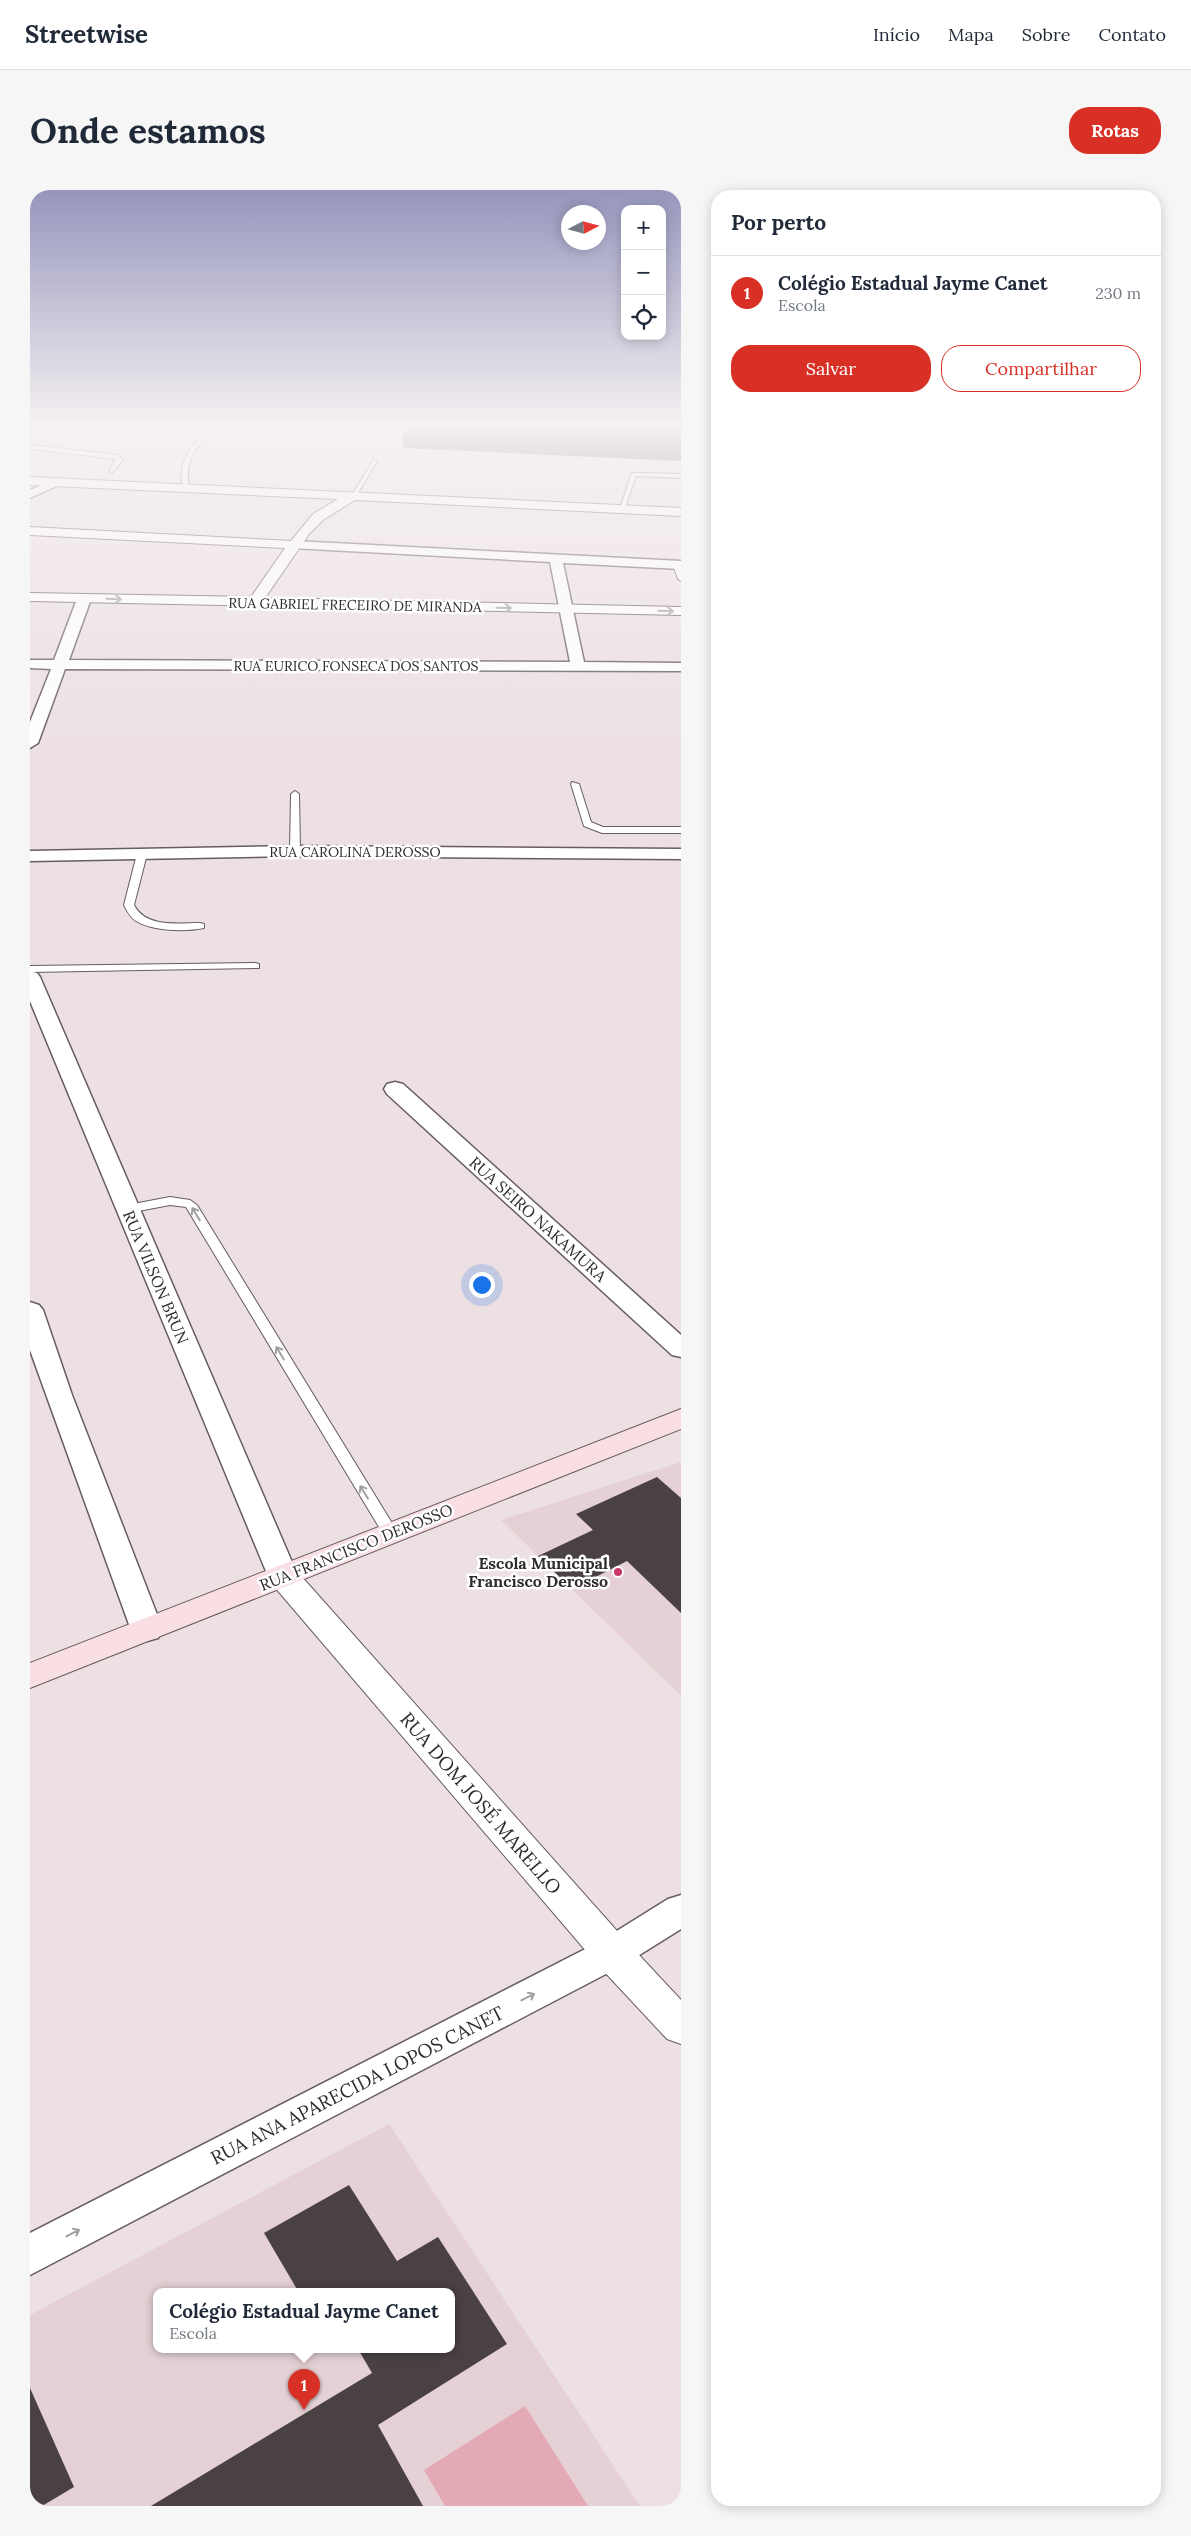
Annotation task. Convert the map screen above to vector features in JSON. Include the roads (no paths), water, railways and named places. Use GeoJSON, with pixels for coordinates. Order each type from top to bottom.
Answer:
{"type":"FeatureCollection","features":[{"type":"Feature","properties":{"kind":"main road","name":"RUA FRANCISCO DEROSSO"},"geometry":{"type":"LineString","coordinates":[[30,1676],[681,1418]]}},
{"type":"Feature","properties":{"kind":"street"},"geometry":{"type":"LineString","coordinates":[[88,534],[678,565]]}},
{"type":"Feature","properties":{"kind":"street"},"geometry":{"type":"LineString","coordinates":[[254,603],[302,534]]}},
{"type":"Feature","properties":{"kind":"street"},"geometry":{"type":"LineString","coordinates":[[556,558],[578,667]]}},
{"type":"Feature","properties":{"kind":"street","name":"RUA GABRIEL FRECEIRO DE MIRANDA"},"geometry":{"type":"LineString","coordinates":[[30,597],[681,611]]}},
{"type":"Feature","properties":{"kind":"street"},"geometry":{"type":"LineString","coordinates":[[30,743],[84,598]]}},
{"type":"Feature","properties":{"kind":"street","name":"RUA EURICO FONSECA DOS SANTOS"},"geometry":{"type":"LineString","coordinates":[[30,664],[681,667]]}},
{"type":"Feature","properties":{"kind":"street","name":"RUA CAROLINA DEROSSO"},"geometry":{"type":"LineString","coordinates":[[30,856],[295,851],[681,854]]}},
{"type":"Feature","properties":{"kind":"street","name":"RUA VILSON BRUN"},"geometry":{"type":"LineString","coordinates":[[30,977],[283,1576]]}},
{"type":"Feature","properties":{"kind":"street","name":"RUA SEIRO NAKAMURA"},"geometry":{"type":"LineString","coordinates":[[395,1089],[681,1349]]}},
{"type":"Feature","properties":{"kind":"street"},"geometry":{"type":"LineString","coordinates":[[30,1310],[58,1395],[147,1630]]}},
{"type":"Feature","properties":{"kind":"street","name":"RUA DOM JOSÉ MARELLO"},"geometry":{"type":"LineString","coordinates":[[283,1576],[612,1953],[681,2027]]}},
{"type":"Feature","properties":{"kind":"street","name":"RUA ANA APARECIDA LOPOS CANET"},"geometry":{"type":"LineString","coordinates":[[30,2255],[612,1953],[681,1910]]}},
{"type":"Feature","properties":{"kind":"lane"},"geometry":{"type":"LineString","coordinates":[[678,565],[681,579]]}},
{"type":"Feature","properties":{"kind":"lane"},"geometry":{"type":"LineString","coordinates":[[575,784],[586,824],[592,828],[602,830],[681,830]]}},
{"type":"Feature","properties":{"kind":"lane"},"geometry":{"type":"LineString","coordinates":[[295,794],[295,851]]}},
{"type":"Feature","properties":{"kind":"lane"},"geometry":{"type":"LineString","coordinates":[[142,854],[129,905],[131,912],[142,921],[152,924],[200,926]]}},
{"type":"Feature","properties":{"kind":"lane"},"geometry":{"type":"LineString","coordinates":[[30,969],[254,966]]}},
{"type":"Feature","properties":{"kind":"lane"},"geometry":{"type":"LineString","coordinates":[[128,1209],[177,1201],[186,1201],[191,1205],[390,1534]]}},
{"type":"Feature","properties":{"kind":"place","name":"Escola Municipal Francisco Derosso"},"geometry":{"type":"Point","coordinates":[618,1572]}},
{"type":"Feature","properties":{"kind":"place","name":"Colégio Estadual Jayme Canet"},"geometry":{"type":"Point","coordinates":[304,2410]}}]}
